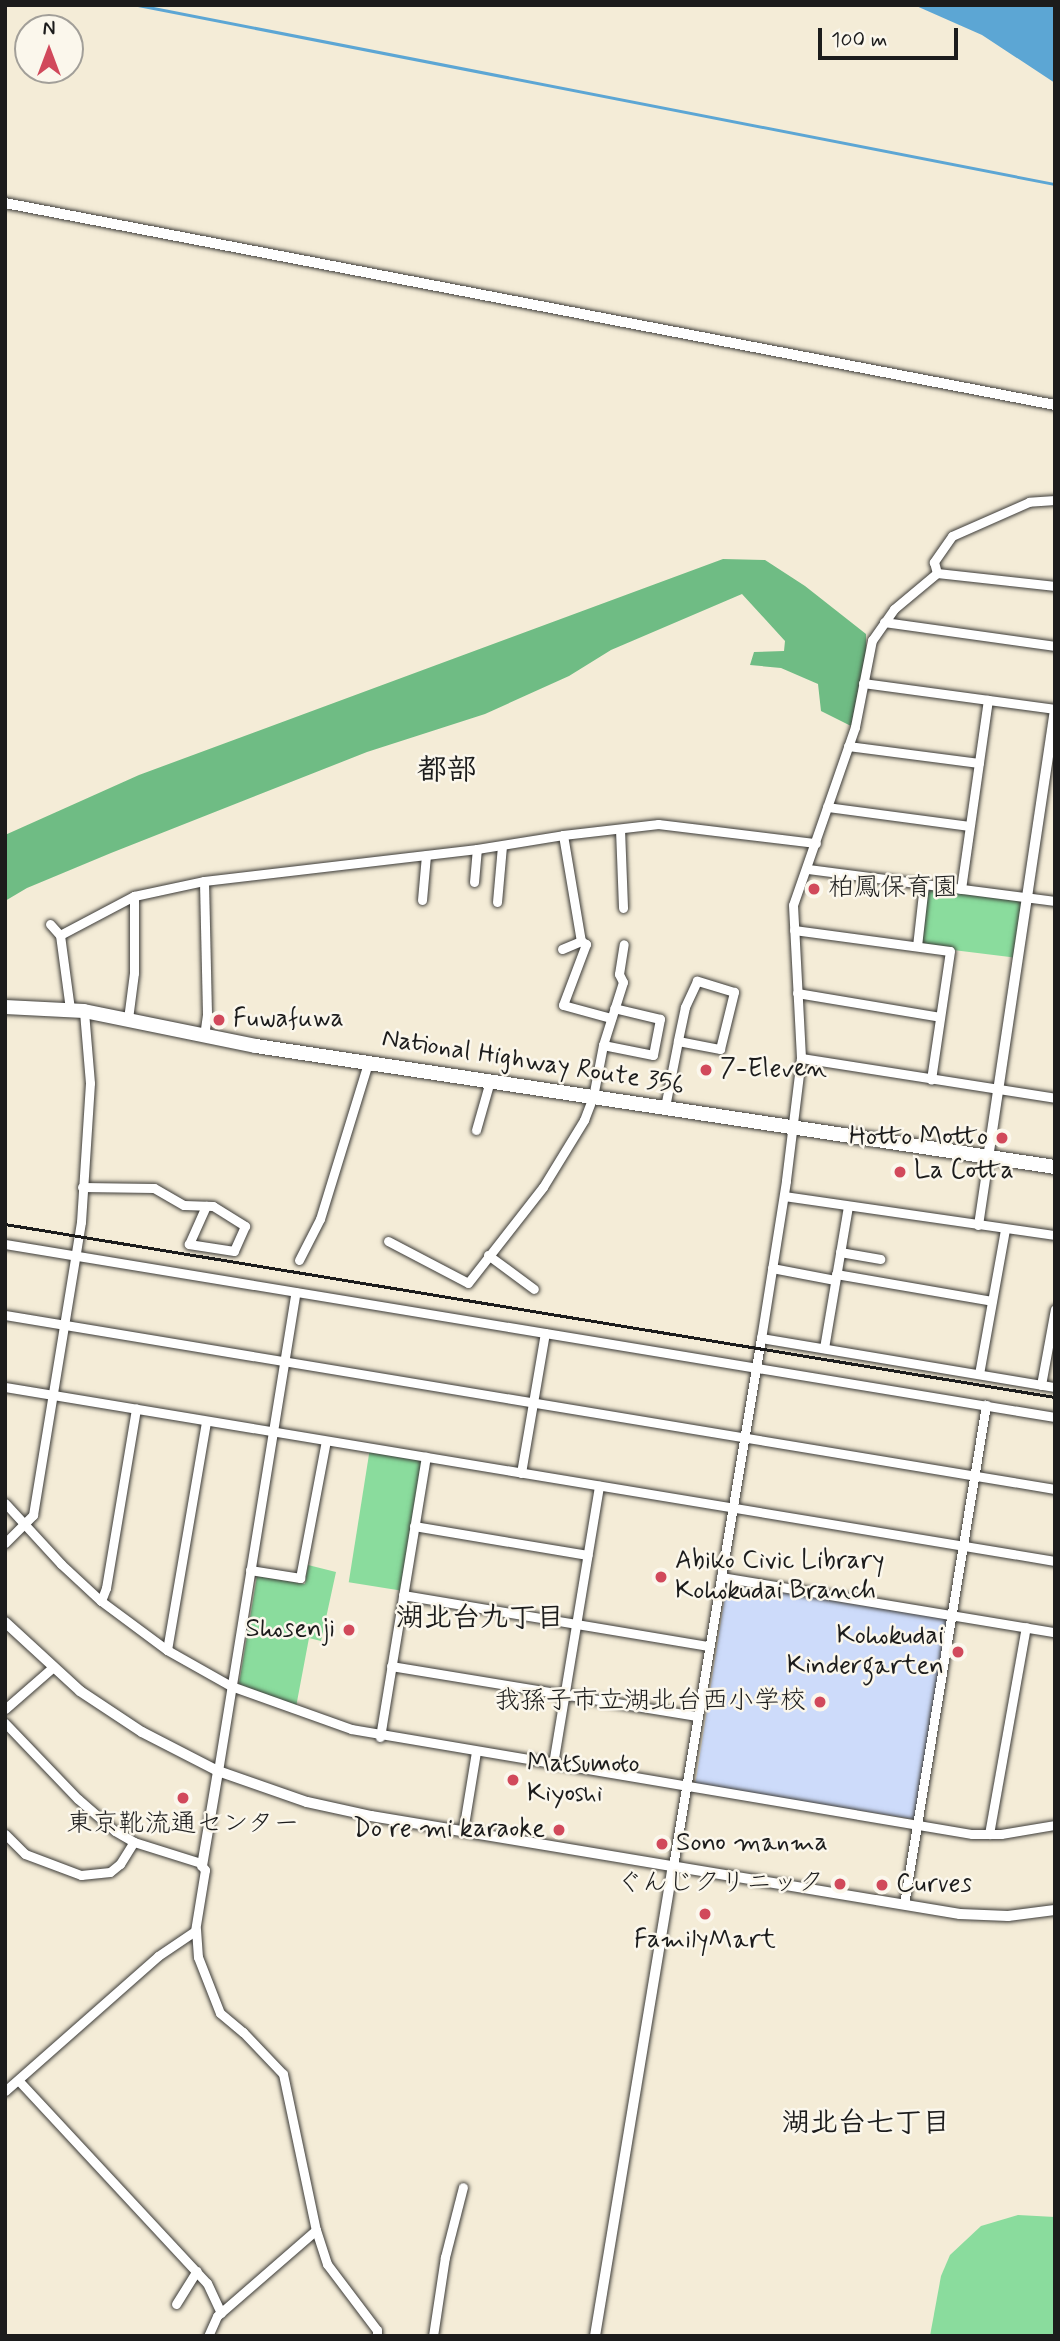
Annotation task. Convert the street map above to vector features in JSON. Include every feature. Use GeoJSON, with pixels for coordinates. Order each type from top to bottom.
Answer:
{"type":"FeatureCollection","features":[{"type":"Feature","properties":{"kind":"highway","name":"National Highway Route 356"},"geometry":{"type":"LineString","coordinates":[[5,1007],[77,1010],[204,1036],[369,1063],[1055,1167]]}},
{"type":"Feature","properties":{"kind":"street"},"geometry":{"type":"LineString","coordinates":[[5,202],[1055,405]]}},
{"type":"Feature","properties":{"kind":"street"},"geometry":{"type":"LineString","coordinates":[[937,573],[934,562],[952,536],[1029,502],[1055,500]]}},
{"type":"Feature","properties":{"kind":"street"},"geometry":{"type":"LineString","coordinates":[[595,2336],[784,1196],[801,1058],[793,905],[808,869],[848,746],[872,640],[894,609],[937,573],[1055,586]]}},
{"type":"Feature","properties":{"kind":"street"},"geometry":{"type":"LineString","coordinates":[[884,622],[1055,646]]}},
{"type":"Feature","properties":{"kind":"street"},"geometry":{"type":"LineString","coordinates":[[863,683],[1055,710],[978,1225]]}},
{"type":"Feature","properties":{"kind":"street"},"geometry":{"type":"LineString","coordinates":[[961,889],[988,700]]}},
{"type":"Feature","properties":{"kind":"street"},"geometry":{"type":"LineString","coordinates":[[848,746],[979,763]]}},
{"type":"Feature","properties":{"kind":"street"},"geometry":{"type":"LineString","coordinates":[[827,807],[970,826]]}},
{"type":"Feature","properties":{"kind":"street"},"geometry":{"type":"LineString","coordinates":[[60,935],[134,896],[204,881],[502,846],[620,828],[674,825],[816,843]]}},
{"type":"Feature","properties":{"kind":"street"},"geometry":{"type":"LineString","coordinates":[[620,828],[623,908]]}},
{"type":"Feature","properties":{"kind":"street"},"geometry":{"type":"LineString","coordinates":[[563,835],[581,942]]}},
{"type":"Feature","properties":{"kind":"street"},"geometry":{"type":"LineString","coordinates":[[497,902],[502,846]]}},
{"type":"Feature","properties":{"kind":"street"},"geometry":{"type":"LineString","coordinates":[[474,882],[477,849]]}},
{"type":"Feature","properties":{"kind":"street"},"geometry":{"type":"LineString","coordinates":[[422,900],[426,855]]}},
{"type":"Feature","properties":{"kind":"street"},"geometry":{"type":"LineString","coordinates":[[808,869],[1055,901]]}},
{"type":"Feature","properties":{"kind":"street"},"geometry":{"type":"LineString","coordinates":[[204,881],[207,1014],[204,1036]]}},
{"type":"Feature","properties":{"kind":"street"},"geometry":{"type":"LineString","coordinates":[[917,946],[925,885]]}},
{"type":"Feature","properties":{"kind":"street"},"geometry":{"type":"LineString","coordinates":[[128,1019],[134,973],[134,896]]}},
{"type":"Feature","properties":{"kind":"street"},"geometry":{"type":"LineString","coordinates":[[5,1543],[33,1516],[83,1209],[82,1187],[90,1083],[60,935],[50,924]]}},
{"type":"Feature","properties":{"kind":"street"},"geometry":{"type":"LineString","coordinates":[[794,930],[950,951],[931,1080]]}},
{"type":"Feature","properties":{"kind":"street"},"geometry":{"type":"LineString","coordinates":[[562,949],[581,942],[586,944],[563,1005],[660,1018],[653,1055],[603,1045]]}},
{"type":"Feature","properties":{"kind":"street"},"geometry":{"type":"LineString","coordinates":[[388,1241],[468,1283],[544,1187],[584,1120],[593,1097],[603,1045],[623,982],[619,974],[624,944]]}},
{"type":"Feature","properties":{"kind":"street"},"geometry":{"type":"LineString","coordinates":[[665,1107],[678,1041],[685,1007],[697,981],[734,992],[720,1049],[678,1041]]}},
{"type":"Feature","properties":{"kind":"street"},"geometry":{"type":"LineString","coordinates":[[797,993],[940,1017]]}},
{"type":"Feature","properties":{"kind":"street"},"geometry":{"type":"LineString","coordinates":[[801,1058],[1055,1098]]}},
{"type":"Feature","properties":{"kind":"street"},"geometry":{"type":"LineString","coordinates":[[299,1260],[320,1219],[369,1063]]}},
{"type":"Feature","properties":{"kind":"street"},"geometry":{"type":"LineString","coordinates":[[476,1130],[490,1081]]}},
{"type":"Feature","properties":{"kind":"street"},"geometry":{"type":"LineString","coordinates":[[82,1187],[154,1188],[184,1205],[213,1206],[245,1226],[234,1251],[189,1244],[206,1206]]}},
{"type":"Feature","properties":{"kind":"street"},"geometry":{"type":"LineString","coordinates":[[784,1196],[1055,1235]]}},
{"type":"Feature","properties":{"kind":"street"},"geometry":{"type":"LineString","coordinates":[[824,1348],[848,1206]]}},
{"type":"Feature","properties":{"kind":"street"},"geometry":{"type":"LineString","coordinates":[[979,1374],[1005,1229]]}},
{"type":"Feature","properties":{"kind":"street"},"geometry":{"type":"LineString","coordinates":[[5,1244],[1055,1417]]}},
{"type":"Feature","properties":{"kind":"street"},"geometry":{"type":"LineString","coordinates":[[840,1252],[880,1259]]}},
{"type":"Feature","properties":{"kind":"street"},"geometry":{"type":"LineString","coordinates":[[488,1255],[534,1289]]}},
{"type":"Feature","properties":{"kind":"street"},"geometry":{"type":"LineString","coordinates":[[772,1268],[992,1301]]}},
{"type":"Feature","properties":{"kind":"street"},"geometry":{"type":"LineString","coordinates":[[296,1292],[202,1864],[205,1870],[196,1929],[198,1957],[220,2013],[243,2032],[283,2074],[316,2230],[327,2264],[377,2330],[377,2336]]}},
{"type":"Feature","properties":{"kind":"street"},"geometry":{"type":"LineString","coordinates":[[1041,1385],[1055,1308]]}},
{"type":"Feature","properties":{"kind":"street"},"geometry":{"type":"LineString","coordinates":[[5,1315],[1055,1489]]}},
{"type":"Feature","properties":{"kind":"street"},"geometry":{"type":"LineString","coordinates":[[521,1473],[544,1333]]}},
{"type":"Feature","properties":{"kind":"street"},"geometry":{"type":"LineString","coordinates":[[761,1338],[1055,1387]]}},
{"type":"Feature","properties":{"kind":"street"},"geometry":{"type":"LineString","coordinates":[[5,1387],[1055,1561]]}},
{"type":"Feature","properties":{"kind":"street"},"geometry":{"type":"LineString","coordinates":[[904,1905],[986,1405]]}},
{"type":"Feature","properties":{"kind":"street"},"geometry":{"type":"LineString","coordinates":[[101,1601],[106,1588],[136,1408]]}},
{"type":"Feature","properties":{"kind":"street"},"geometry":{"type":"LineString","coordinates":[[167,1650],[205,1421]]}},
{"type":"Feature","properties":{"kind":"street"},"geometry":{"type":"LineString","coordinates":[[250,1570],[300,1578],[326,1441]]}},
{"type":"Feature","properties":{"kind":"street"},"geometry":{"type":"LineString","coordinates":[[380,1737],[426,1457]]}},
{"type":"Feature","properties":{"kind":"street"},"geometry":{"type":"LineString","coordinates":[[553,1764],[599,1486]]}},
{"type":"Feature","properties":{"kind":"street"},"geometry":{"type":"LineString","coordinates":[[5,1503],[101,1601],[167,1650],[231,1686],[287,1708],[380,1737],[917,1825],[989,1834],[1055,1825]]}},
{"type":"Feature","properties":{"kind":"street"},"geometry":{"type":"LineString","coordinates":[[414,1526],[588,1555]]}},
{"type":"Feature","properties":{"kind":"street"},"geometry":{"type":"LineString","coordinates":[[720,1577],[1055,1632]]}},
{"type":"Feature","properties":{"kind":"street"},"geometry":{"type":"LineString","coordinates":[[403,1595],[709,1646]]}},
{"type":"Feature","properties":{"kind":"street"},"geometry":{"type":"LineString","coordinates":[[5,1622],[80,1692],[142,1732],[218,1771],[307,1802],[904,1905],[985,1916],[1055,1910]]}},
{"type":"Feature","properties":{"kind":"street"},"geometry":{"type":"LineString","coordinates":[[989,1834],[1026,1628]]}},
{"type":"Feature","properties":{"kind":"street"},"geometry":{"type":"LineString","coordinates":[[391,1666],[697,1716]]}},
{"type":"Feature","properties":{"kind":"street"},"geometry":{"type":"LineString","coordinates":[[5,1709],[52,1668]]}},
{"type":"Feature","properties":{"kind":"street"},"geometry":{"type":"LineString","coordinates":[[5,1723],[78,1799],[115,1831],[134,1842],[202,1864]]}},
{"type":"Feature","properties":{"kind":"street"},"geometry":{"type":"LineString","coordinates":[[463,1831],[476,1752]]}},
{"type":"Feature","properties":{"kind":"street"},"geometry":{"type":"LineString","coordinates":[[5,1834],[25,1854],[82,1875],[110,1872],[120,1864],[134,1842]]}},
{"type":"Feature","properties":{"kind":"street"},"geometry":{"type":"LineString","coordinates":[[5,2091],[158,1956],[196,1929]]}},
{"type":"Feature","properties":{"kind":"street"},"geometry":{"type":"LineString","coordinates":[[19,2081],[197,2271],[207,2283],[220,2314]]}},
{"type":"Feature","properties":{"kind":"street"},"geometry":{"type":"LineString","coordinates":[[433,2336],[445,2257],[463,2187]]}},
{"type":"Feature","properties":{"kind":"street"},"geometry":{"type":"LineString","coordinates":[[208,2336],[220,2314],[316,2230]]}},
{"type":"Feature","properties":{"kind":"street"},"geometry":{"type":"LineString","coordinates":[[176,2304],[197,2271]]}},
{"type":"Feature","properties":{"kind":"shaded area","name":"我孫子市立湖北台西小学校"},"geometry":{"type":"Polygon","coordinates":[[[727,1584],[947,1619],[915,1819],[695,1785],[727,1584]]]}},
{"type":"Feature","properties":{"kind":"green space"},"geometry":{"type":"Polygon","coordinates":[[[723,559],[765,560],[805,586],[866,634],[866,653],[851,726],[821,711],[818,684],[781,668],[750,665],[754,652],[784,651],[785,641],[742,594],[611,650],[569,676],[485,714],[367,752],[111,853],[27,888],[5,901],[5,835],[139,775],[723,559]]]}},
{"type":"Feature","properties":{"kind":"green space"},"geometry":{"type":"Polygon","coordinates":[[[924,885],[1026,898],[1019,958],[917,946],[924,885]]]}},
{"type":"Feature","properties":{"kind":"green space"},"geometry":{"type":"Polygon","coordinates":[[[370,1448],[426,1457],[405,1591],[349,1582],[370,1448]]]}},
{"type":"Feature","properties":{"kind":"green space"},"geometry":{"type":"Polygon","coordinates":[[[308,1565],[336,1572],[321,1641],[309,1638],[296,1707],[239,1684],[257,1576],[305,1584],[308,1565]]]}},
{"type":"Feature","properties":{"kind":"green space"},"geometry":{"type":"Polygon","coordinates":[[[1018,2215],[1055,2217],[1055,2336],[930,2336],[941,2276],[950,2255],[981,2226],[1018,2215]]]}},
{"type":"Feature","properties":{"kind":"water"},"geometry":{"type":"Polygon","coordinates":[[[914,5],[1055,5],[1055,83],[982,35],[914,5]]]}},
{"type":"Feature","properties":{"kind":"waterway"},"geometry":{"type":"LineString","coordinates":[[138,5],[1055,184]]}},
{"type":"Feature","properties":{"kind":"railway"},"geometry":{"type":"LineString","coordinates":[[5,1224],[1055,1397]]}},
{"type":"Feature","properties":{"kind":"place","name":"柏鳳保育園"},"geometry":{"type":"Point","coordinates":[814,889]}},
{"type":"Feature","properties":{"kind":"place","name":"Fuwafuwa"},"geometry":{"type":"Point","coordinates":[219,1020]}},
{"type":"Feature","properties":{"kind":"place","name":"7-Eleven"},"geometry":{"type":"Point","coordinates":[706,1070]}},
{"type":"Feature","properties":{"kind":"place","name":"Hotto Motto"},"geometry":{"type":"Point","coordinates":[1002,1138]}},
{"type":"Feature","properties":{"kind":"place","name":"La Cotta"},"geometry":{"type":"Point","coordinates":[900,1172]}},
{"type":"Feature","properties":{"kind":"place","name":"Abiko Civic Library Kohokudai Branch"},"geometry":{"type":"Point","coordinates":[661,1577]}},
{"type":"Feature","properties":{"kind":"place","name":"Shosenji"},"geometry":{"type":"Point","coordinates":[349,1630]}},
{"type":"Feature","properties":{"kind":"place","name":"Kohokudai Kindergarten"},"geometry":{"type":"Point","coordinates":[958,1652]}},
{"type":"Feature","properties":{"kind":"place","name":"我孫子市立湖北台西小学校"},"geometry":{"type":"Point","coordinates":[820,1702]}},
{"type":"Feature","properties":{"kind":"place","name":"Matsumoto Kiyoshi"},"geometry":{"type":"Point","coordinates":[513,1780]}},
{"type":"Feature","properties":{"kind":"place","name":"東京靴流通センター"},"geometry":{"type":"Point","coordinates":[183,1798]}},
{"type":"Feature","properties":{"kind":"place","name":"Do re mi karaoke"},"geometry":{"type":"Point","coordinates":[559,1830]}},
{"type":"Feature","properties":{"kind":"place","name":"Sono manma"},"geometry":{"type":"Point","coordinates":[662,1844]}},
{"type":"Feature","properties":{"kind":"place","name":"ぐんじクリニック"},"geometry":{"type":"Point","coordinates":[840,1884]}},
{"type":"Feature","properties":{"kind":"place","name":"Curves"},"geometry":{"type":"Point","coordinates":[882,1885]}},
{"type":"Feature","properties":{"kind":"place","name":"FamilyMart"},"geometry":{"type":"Point","coordinates":[705,1914]}},
{"type":"Feature","properties":{"kind":"district","name":"都部"},"geometry":{"type":"Point","coordinates":[447,771]}},
{"type":"Feature","properties":{"kind":"district","name":"湖北台九丁目"},"geometry":{"type":"Point","coordinates":[480,1619]}},
{"type":"Feature","properties":{"kind":"district","name":"湖北台七丁目"},"geometry":{"type":"Point","coordinates":[866,2124]}}]}
